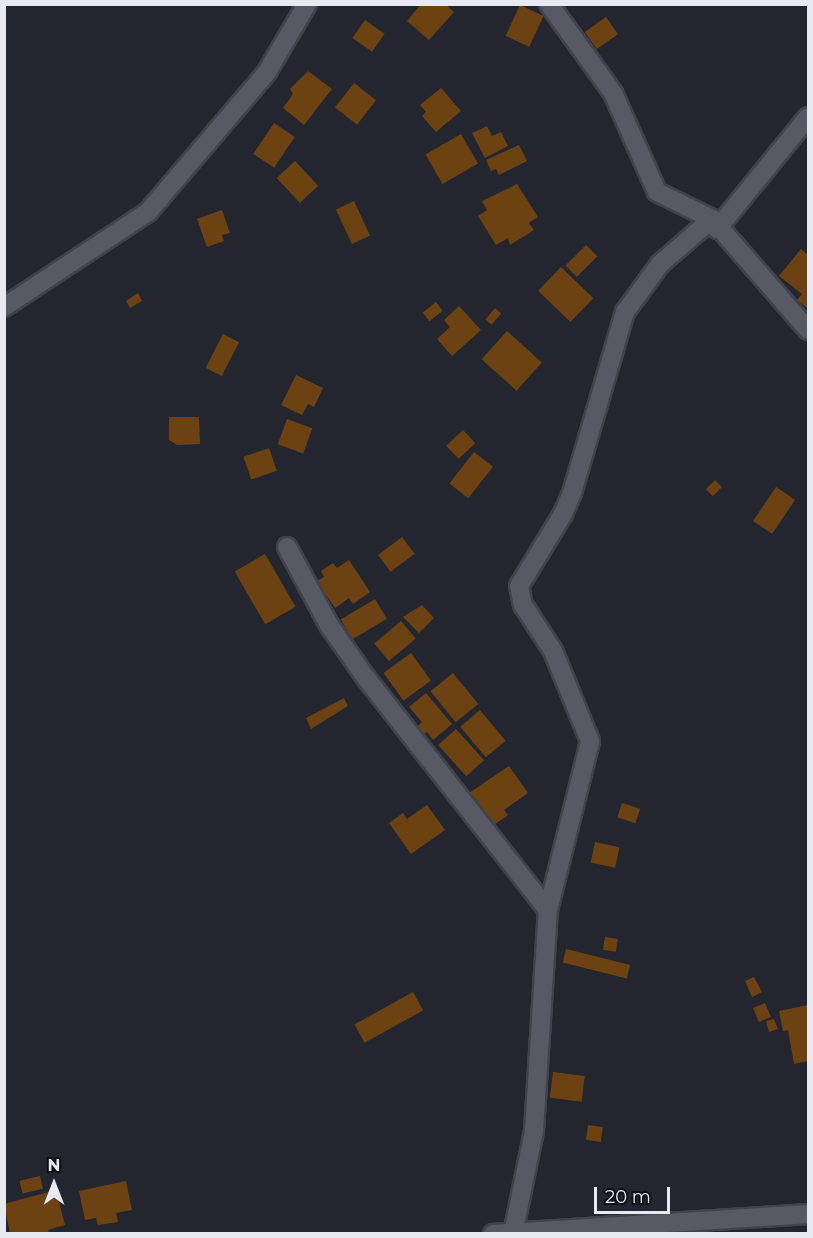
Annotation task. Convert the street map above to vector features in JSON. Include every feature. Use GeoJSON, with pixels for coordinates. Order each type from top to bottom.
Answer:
{"type":"FeatureCollection","features":[{"type":"Feature","properties":{"kind":"street"},"geometry":{"type":"LineString","coordinates":[[4,307],[148,212],[267,72],[307,4]]}},
{"type":"Feature","properties":{"kind":"street"},"geometry":{"type":"LineString","coordinates":[[549,4],[613,93],[657,192],[714,224],[808,330]]}},
{"type":"Feature","properties":{"kind":"street"},"geometry":{"type":"LineString","coordinates":[[513,1232],[534,1131],[549,910],[590,733],[553,651],[523,605],[519,586],[563,514],[572,493],[626,312],[660,264],[714,224],[808,117]]}},
{"type":"Feature","properties":{"kind":"street"},"geometry":{"type":"LineString","coordinates":[[287,547],[329,625],[366,678],[549,910]]}},
{"type":"Feature","properties":{"kind":"street"},"geometry":{"type":"LineString","coordinates":[[494,1233],[808,1214]]}},
{"type":"Feature","properties":{"kind":"building"},"geometry":{"type":"Polygon","coordinates":[[[421,4],[445,4],[454,12],[429,40],[407,21],[421,4]]]}},
{"type":"Feature","properties":{"kind":"building"},"geometry":{"type":"Polygon","coordinates":[[[520,5],[544,16],[529,47],[506,36],[520,5]]]}},
{"type":"Feature","properties":{"kind":"building"},"geometry":{"type":"Polygon","coordinates":[[[606,17],[618,34],[597,49],[585,32],[606,17]]]}},
{"type":"Feature","properties":{"kind":"building"},"geometry":{"type":"Polygon","coordinates":[[[365,20],[385,34],[372,52],[352,38],[365,20]]]}},
{"type":"Feature","properties":{"kind":"building"},"geometry":{"type":"Polygon","coordinates":[[[308,71],[332,89],[304,125],[283,108],[293,94],[290,89],[308,71]]]}},
{"type":"Feature","properties":{"kind":"building"},"geometry":{"type":"Polygon","coordinates":[[[354,83],[376,100],[357,125],[335,107],[354,83]]]}},
{"type":"Feature","properties":{"kind":"building"},"geometry":{"type":"Polygon","coordinates":[[[441,88],[461,111],[436,132],[422,116],[426,112],[420,105],[441,88]]]}},
{"type":"Feature","properties":{"kind":"building"},"geometry":{"type":"Polygon","coordinates":[[[274,123],[295,137],[274,168],[253,154],[274,123]]]}},
{"type":"Feature","properties":{"kind":"building"},"geometry":{"type":"Polygon","coordinates":[[[487,126],[492,136],[501,132],[508,146],[485,158],[472,133],[487,126]]]}},
{"type":"Feature","properties":{"kind":"building"},"geometry":{"type":"Polygon","coordinates":[[[461,134],[478,163],[442,184],[425,154],[461,134]]]}},
{"type":"Feature","properties":{"kind":"building"},"geometry":{"type":"Polygon","coordinates":[[[519,145],[527,161],[499,175],[496,169],[491,171],[486,160],[519,145]]]}},
{"type":"Feature","properties":{"kind":"building"},"geometry":{"type":"Polygon","coordinates":[[[295,161],[318,186],[300,203],[277,178],[295,161]]]}},
{"type":"Feature","properties":{"kind":"building"},"geometry":{"type":"Polygon","coordinates":[[[517,184],[538,217],[529,223],[534,230],[510,245],[508,238],[496,245],[478,216],[487,210],[482,201],[517,184]]]}},
{"type":"Feature","properties":{"kind":"building"},"geometry":{"type":"Polygon","coordinates":[[[354,201],[370,235],[352,244],[336,209],[354,201]]]}},
{"type":"Feature","properties":{"kind":"building"},"geometry":{"type":"Polygon","coordinates":[[[222,210],[230,233],[222,235],[224,241],[207,247],[197,219],[222,210]]]}},
{"type":"Feature","properties":{"kind":"building"},"geometry":{"type":"Polygon","coordinates":[[[586,245],[597,256],[577,277],[565,266],[586,245]]]}},
{"type":"Feature","properties":{"kind":"building"},"geometry":{"type":"Polygon","coordinates":[[[801,249],[808,255],[808,309],[797,300],[802,294],[779,276],[801,249]]]}},
{"type":"Feature","properties":{"kind":"building"},"geometry":{"type":"Polygon","coordinates":[[[561,267],[593,298],[570,322],[538,291],[561,267]]]}},
{"type":"Feature","properties":{"kind":"building"},"geometry":{"type":"Polygon","coordinates":[[[138,293],[142,301],[130,308],[126,301],[138,293]]]}},
{"type":"Feature","properties":{"kind":"building"},"geometry":{"type":"Polygon","coordinates":[[[436,302],[443,311],[429,321],[423,312],[436,302]]]}},
{"type":"Feature","properties":{"kind":"building"},"geometry":{"type":"Polygon","coordinates":[[[459,306],[481,330],[452,356],[437,339],[450,327],[444,320],[459,306]]]}},
{"type":"Feature","properties":{"kind":"building"},"geometry":{"type":"Polygon","coordinates":[[[495,308],[501,313],[491,325],[485,319],[495,308]]]}},
{"type":"Feature","properties":{"kind":"building"},"geometry":{"type":"Polygon","coordinates":[[[507,331],[542,362],[517,391],[482,359],[507,331]]]}},
{"type":"Feature","properties":{"kind":"building"},"geometry":{"type":"Polygon","coordinates":[[[223,334],[239,342],[222,376],[206,368],[223,334]]]}},
{"type":"Feature","properties":{"kind":"building"},"geometry":{"type":"Polygon","coordinates":[[[296,375],[323,388],[314,407],[308,404],[302,415],[281,405],[296,375]]]}},
{"type":"Feature","properties":{"kind":"building"},"geometry":{"type":"Polygon","coordinates":[[[169,417],[199,417],[200,444],[177,445],[169,440],[169,417]]]}},
{"type":"Feature","properties":{"kind":"building"},"geometry":{"type":"Polygon","coordinates":[[[287,419],[312,428],[303,454],[278,444],[287,419]]]}},
{"type":"Feature","properties":{"kind":"building"},"geometry":{"type":"Polygon","coordinates":[[[463,430],[475,443],[458,459],[446,446],[463,430]]]}},
{"type":"Feature","properties":{"kind":"building"},"geometry":{"type":"Polygon","coordinates":[[[269,448],[277,471],[251,479],[243,457],[269,448]]]}},
{"type":"Feature","properties":{"kind":"building"},"geometry":{"type":"Polygon","coordinates":[[[474,452],[493,467],[468,498],[449,484],[474,452]]]}},
{"type":"Feature","properties":{"kind":"building"},"geometry":{"type":"Polygon","coordinates":[[[715,480],[722,487],[713,496],[706,489],[715,480]]]}},
{"type":"Feature","properties":{"kind":"building"},"geometry":{"type":"Polygon","coordinates":[[[776,487],[795,500],[772,534],[753,521],[776,487]]]}},
{"type":"Feature","properties":{"kind":"building"},"geometry":{"type":"Polygon","coordinates":[[[402,537],[415,554],[391,572],[378,555],[402,537]]]}},
{"type":"Feature","properties":{"kind":"building"},"geometry":{"type":"Polygon","coordinates":[[[265,554],[296,607],[265,624],[235,572],[265,554]]]}},
{"type":"Feature","properties":{"kind":"building"},"geometry":{"type":"Polygon","coordinates":[[[349,560],[370,592],[353,604],[349,598],[335,608],[317,581],[324,577],[321,571],[333,563],[337,568],[349,560]]]}},
{"type":"Feature","properties":{"kind":"building"},"geometry":{"type":"Polygon","coordinates":[[[375,599],[387,619],[353,639],[341,620],[375,599]]]}},
{"type":"Feature","properties":{"kind":"building"},"geometry":{"type":"Polygon","coordinates":[[[422,605],[434,618],[419,633],[403,617],[422,605]]]}},
{"type":"Feature","properties":{"kind":"building"},"geometry":{"type":"Polygon","coordinates":[[[401,621],[416,639],[389,661],[374,643],[401,621]]]}},
{"type":"Feature","properties":{"kind":"building"},"geometry":{"type":"Polygon","coordinates":[[[411,653],[431,681],[403,700],[383,673],[411,653]]]}},
{"type":"Feature","properties":{"kind":"building"},"geometry":{"type":"Polygon","coordinates":[[[453,673],[478,704],[456,722],[430,691],[453,673]]]}},
{"type":"Feature","properties":{"kind":"building"},"geometry":{"type":"Polygon","coordinates":[[[426,693],[452,724],[433,740],[427,732],[421,737],[414,729],[422,722],[409,707],[426,693]]]}},
{"type":"Feature","properties":{"kind":"building"},"geometry":{"type":"Polygon","coordinates":[[[344,698],[348,706],[311,729],[306,718],[344,698]]]}},
{"type":"Feature","properties":{"kind":"building"},"geometry":{"type":"Polygon","coordinates":[[[480,710],[506,741],[486,757],[460,727],[480,710]]]}},
{"type":"Feature","properties":{"kind":"building"},"geometry":{"type":"Polygon","coordinates":[[[456,729],[484,760],[466,776],[438,745],[456,729]]]}},
{"type":"Feature","properties":{"kind":"building"},"geometry":{"type":"Polygon","coordinates":[[[509,766],[528,793],[504,810],[508,815],[491,827],[469,793],[509,766]]]}},
{"type":"Feature","properties":{"kind":"building"},"geometry":{"type":"Polygon","coordinates":[[[622,803],[640,809],[635,823],[617,817],[622,803]]]}},
{"type":"Feature","properties":{"kind":"building"},"geometry":{"type":"Polygon","coordinates":[[[427,805],[445,830],[411,854],[389,823],[403,813],[407,819],[427,805]]]}},
{"type":"Feature","properties":{"kind":"building"},"geometry":{"type":"Polygon","coordinates":[[[595,842],[619,847],[615,868],[591,863],[595,842]]]}},
{"type":"Feature","properties":{"kind":"building"},"geometry":{"type":"Polygon","coordinates":[[[605,937],[618,939],[616,952],[603,950],[605,937]]]}},
{"type":"Feature","properties":{"kind":"building"},"geometry":{"type":"Polygon","coordinates":[[[566,949],[630,965],[627,979],[563,963],[566,949]]]}},
{"type":"Feature","properties":{"kind":"building"},"geometry":{"type":"Polygon","coordinates":[[[754,977],[762,992],[752,997],[745,981],[754,977]]]}},
{"type":"Feature","properties":{"kind":"building"},"geometry":{"type":"Polygon","coordinates":[[[413,992],[423,1010],[365,1043],[354,1024],[413,992]]]}},
{"type":"Feature","properties":{"kind":"building"},"geometry":{"type":"Polygon","coordinates":[[[765,1003],[771,1017],[759,1022],[753,1008],[765,1003]]]}},
{"type":"Feature","properties":{"kind":"building"},"geometry":{"type":"Polygon","coordinates":[[[808,1005],[808,1061],[794,1064],[788,1030],[783,1031],[779,1011],[808,1005]]]}},
{"type":"Feature","properties":{"kind":"building"},"geometry":{"type":"Polygon","coordinates":[[[774,1019],[778,1029],[769,1032],[766,1021],[774,1019]]]}},
{"type":"Feature","properties":{"kind":"building"},"geometry":{"type":"Polygon","coordinates":[[[553,1072],[585,1076],[582,1102],[550,1098],[553,1072]]]}},
{"type":"Feature","properties":{"kind":"building"},"geometry":{"type":"Polygon","coordinates":[[[588,1125],[603,1127],[601,1142],[586,1140],[588,1125]]]}},
{"type":"Feature","properties":{"kind":"building"},"geometry":{"type":"Polygon","coordinates":[[[40,1176],[43,1189],[22,1193],[20,1181],[40,1176]]]}},
{"type":"Feature","properties":{"kind":"building"},"geometry":{"type":"Polygon","coordinates":[[[126,1181],[132,1210],[116,1213],[118,1222],[98,1225],[96,1218],[85,1220],[79,1191],[126,1181]]]}},
{"type":"Feature","properties":{"kind":"building"},"geometry":{"type":"Polygon","coordinates":[[[56,1190],[65,1225],[48,1230],[49,1234],[10,1234],[4,1204],[56,1190]]]}}]}
